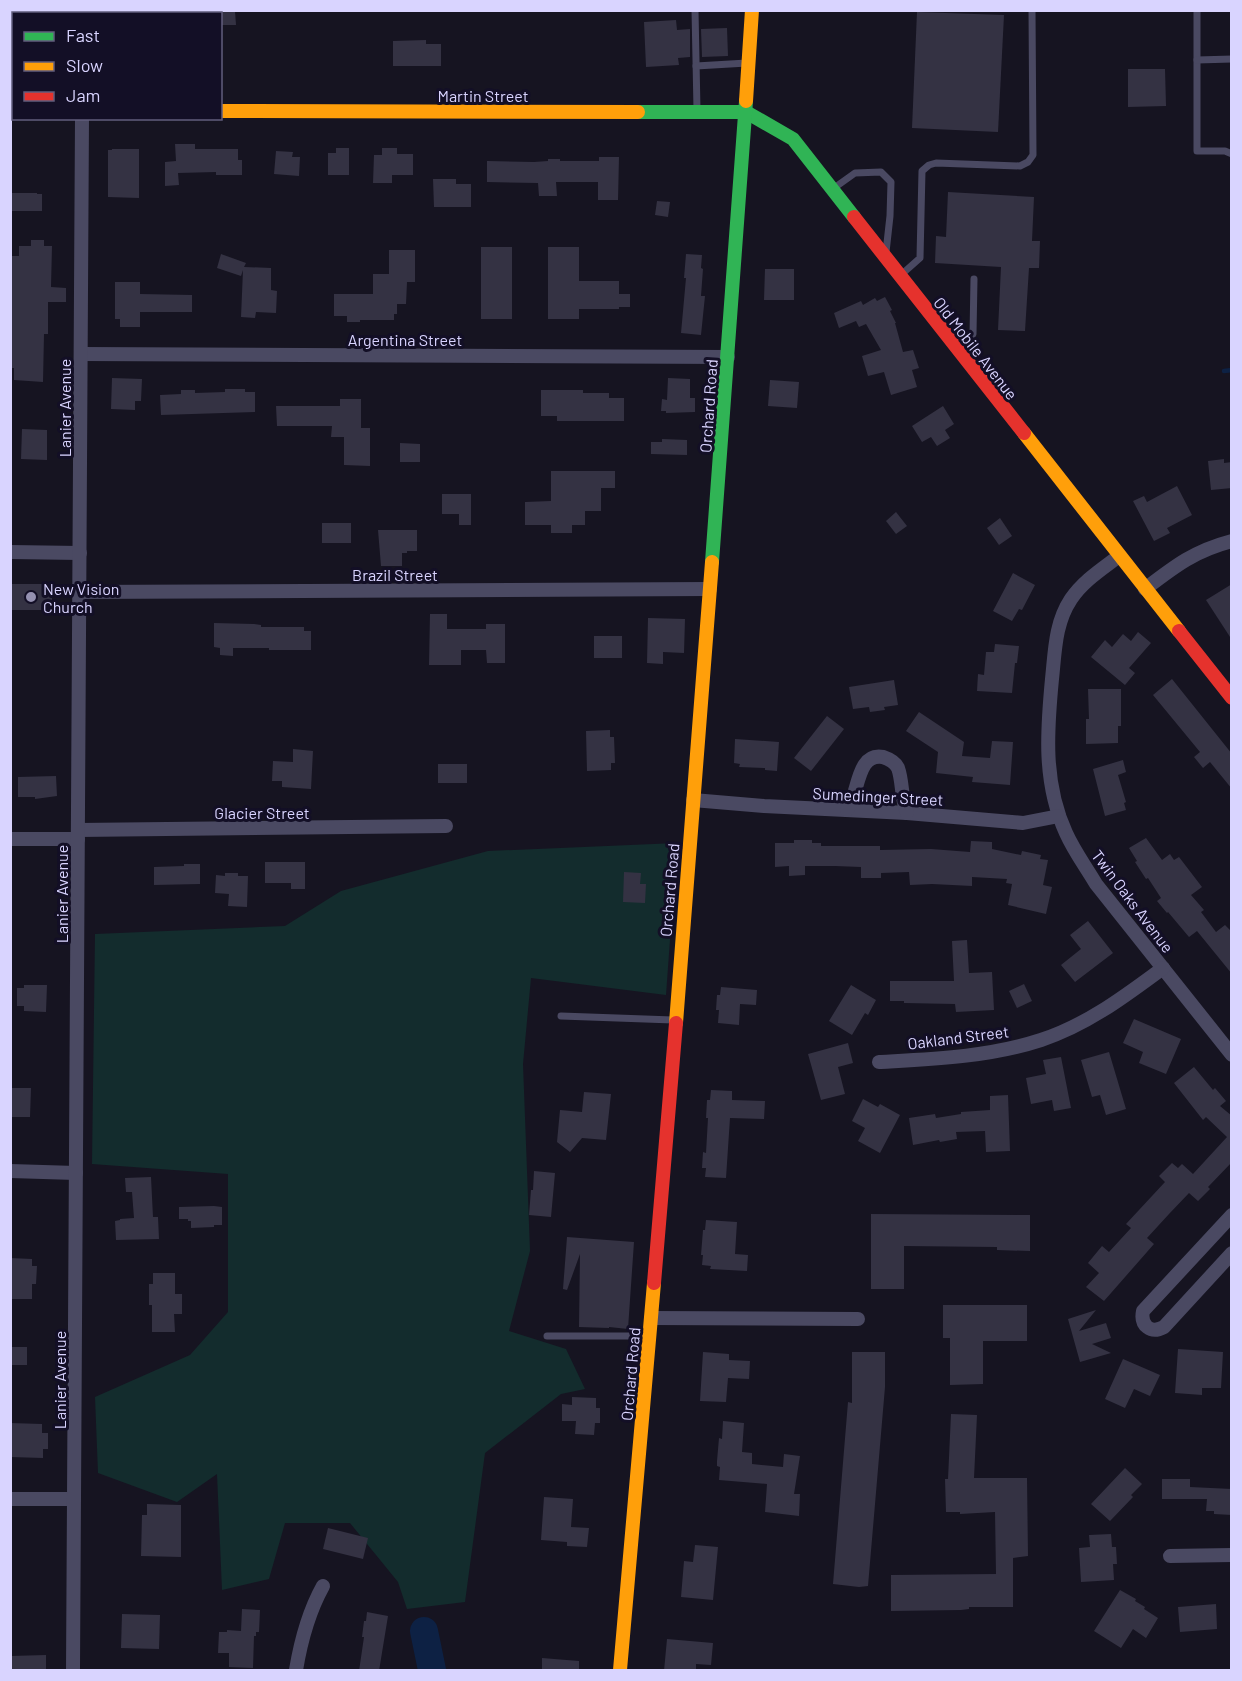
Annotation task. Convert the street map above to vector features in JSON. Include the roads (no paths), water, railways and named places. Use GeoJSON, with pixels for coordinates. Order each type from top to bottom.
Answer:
{"type":"FeatureCollection","features":[{"type":"Feature","properties":{"kind":"main road"},"geometry":{"type":"LineString","coordinates":[[746,112],[752,10]]}},
{"type":"Feature","properties":{"kind":"main road","name":"Martin Street"},"geometry":{"type":"LineString","coordinates":[[222,111],[746,112]]}},
{"type":"Feature","properties":{"kind":"main road","name":"Old Mobile Avenue"},"geometry":{"type":"LineString","coordinates":[[746,112],[793,139],[1232,698]]}},
{"type":"Feature","properties":{"kind":"main road","name":"Orchard Road"},"geometry":{"type":"LineString","coordinates":[[620,1671],[693,800],[746,112]]}},
{"type":"Feature","properties":{"kind":"street","name":"Lanier Avenue"},"geometry":{"type":"LineString","coordinates":[[73,1671],[82,120]]}},
{"type":"Feature","properties":{"kind":"street","name":"Argentina Street"},"geometry":{"type":"LineString","coordinates":[[81,354],[728,357]]}},
{"type":"Feature","properties":{"kind":"street"},"geometry":{"type":"LineString","coordinates":[[1145,589],[1181,561],[1204,550],[1232,541]]}},
{"type":"Feature","properties":{"kind":"street"},"geometry":{"type":"LineString","coordinates":[[10,552],[80,553]]}},
{"type":"Feature","properties":{"kind":"street","name":"Twin Oaks Avenue"},"geometry":{"type":"LineString","coordinates":[[1119,555],[1083,584],[1071,599],[1061,618],[1057,634],[1048,726],[1047,752],[1050,779],[1059,816],[1077,854],[1096,884],[1232,1055]]}},
{"type":"Feature","properties":{"kind":"street","name":"Brazil Street"},"geometry":{"type":"LineString","coordinates":[[80,592],[710,589]]}},
{"type":"Feature","properties":{"kind":"street"},"geometry":{"type":"LineString","coordinates":[[847,810],[855,795],[864,764],[870,759],[881,757],[890,760],[898,768],[903,805],[908,813]]}},
{"type":"Feature","properties":{"kind":"street","name":"Sumedinger Street"},"geometry":{"type":"LineString","coordinates":[[693,800],[908,813],[1023,823],[1059,816]]}},
{"type":"Feature","properties":{"kind":"street","name":"Glacier Street"},"geometry":{"type":"LineString","coordinates":[[10,839],[78,835],[446,826]]}},
{"type":"Feature","properties":{"kind":"street","name":"Oakland Street"},"geometry":{"type":"LineString","coordinates":[[879,1062],[980,1054],[1019,1047],[1044,1039],[1115,1004],[1163,968]]}},
{"type":"Feature","properties":{"kind":"street"},"geometry":{"type":"LineString","coordinates":[[10,1171],[76,1173]]}},
{"type":"Feature","properties":{"kind":"street"},"geometry":{"type":"LineString","coordinates":[[1232,1215],[1143,1311],[1144,1326],[1150,1330],[1164,1327],[1232,1253]]}},
{"type":"Feature","properties":{"kind":"street"},"geometry":{"type":"LineString","coordinates":[[651,1318],[858,1319]]}},
{"type":"Feature","properties":{"kind":"street"},"geometry":{"type":"LineString","coordinates":[[10,1499],[74,1499]]}},
{"type":"Feature","properties":{"kind":"street"},"geometry":{"type":"LineString","coordinates":[[1170,1556],[1232,1555]]}},
{"type":"Feature","properties":{"kind":"street"},"geometry":{"type":"LineString","coordinates":[[296,1671],[306,1622],[323,1586]]}},
{"type":"Feature","properties":{"kind":"lane"},"geometry":{"type":"LineString","coordinates":[[695,10],[697,112]]}},
{"type":"Feature","properties":{"kind":"lane"},"geometry":{"type":"LineString","coordinates":[[900,276],[920,258],[922,171],[936,163],[1020,166],[1028,162],[1033,155],[1032,10]]}},
{"type":"Feature","properties":{"kind":"lane"},"geometry":{"type":"LineString","coordinates":[[1197,10],[1197,151],[1225,151],[1232,154]]}},
{"type":"Feature","properties":{"kind":"lane"},"geometry":{"type":"LineString","coordinates":[[1197,60],[1232,59]]}},
{"type":"Feature","properties":{"kind":"lane"},"geometry":{"type":"LineString","coordinates":[[696,66],[749,63]]}},
{"type":"Feature","properties":{"kind":"lane"},"geometry":{"type":"LineString","coordinates":[[832,190],[855,173],[881,172],[891,182],[885,257]]}},
{"type":"Feature","properties":{"kind":"lane"},"geometry":{"type":"LineString","coordinates":[[960,353],[973,334],[974,279]]}},
{"type":"Feature","properties":{"kind":"lane"},"geometry":{"type":"LineString","coordinates":[[561,1016],[675,1020]]}},
{"type":"Feature","properties":{"kind":"lane"},"geometry":{"type":"LineString","coordinates":[[547,1336],[649,1336]]}},
{"type":"Feature","properties":{"kind":"waterway"},"geometry":{"type":"LineString","coordinates":[[1224,371],[1232,370]]}},
{"type":"Feature","properties":{"kind":"waterway"},"geometry":{"type":"LineString","coordinates":[[424,1631],[432,1670]]}},
{"type":"Feature","properties":{"kind":"place","name":"New Vision Church"},"geometry":{"type":"Point","coordinates":[31,597]}}]}
